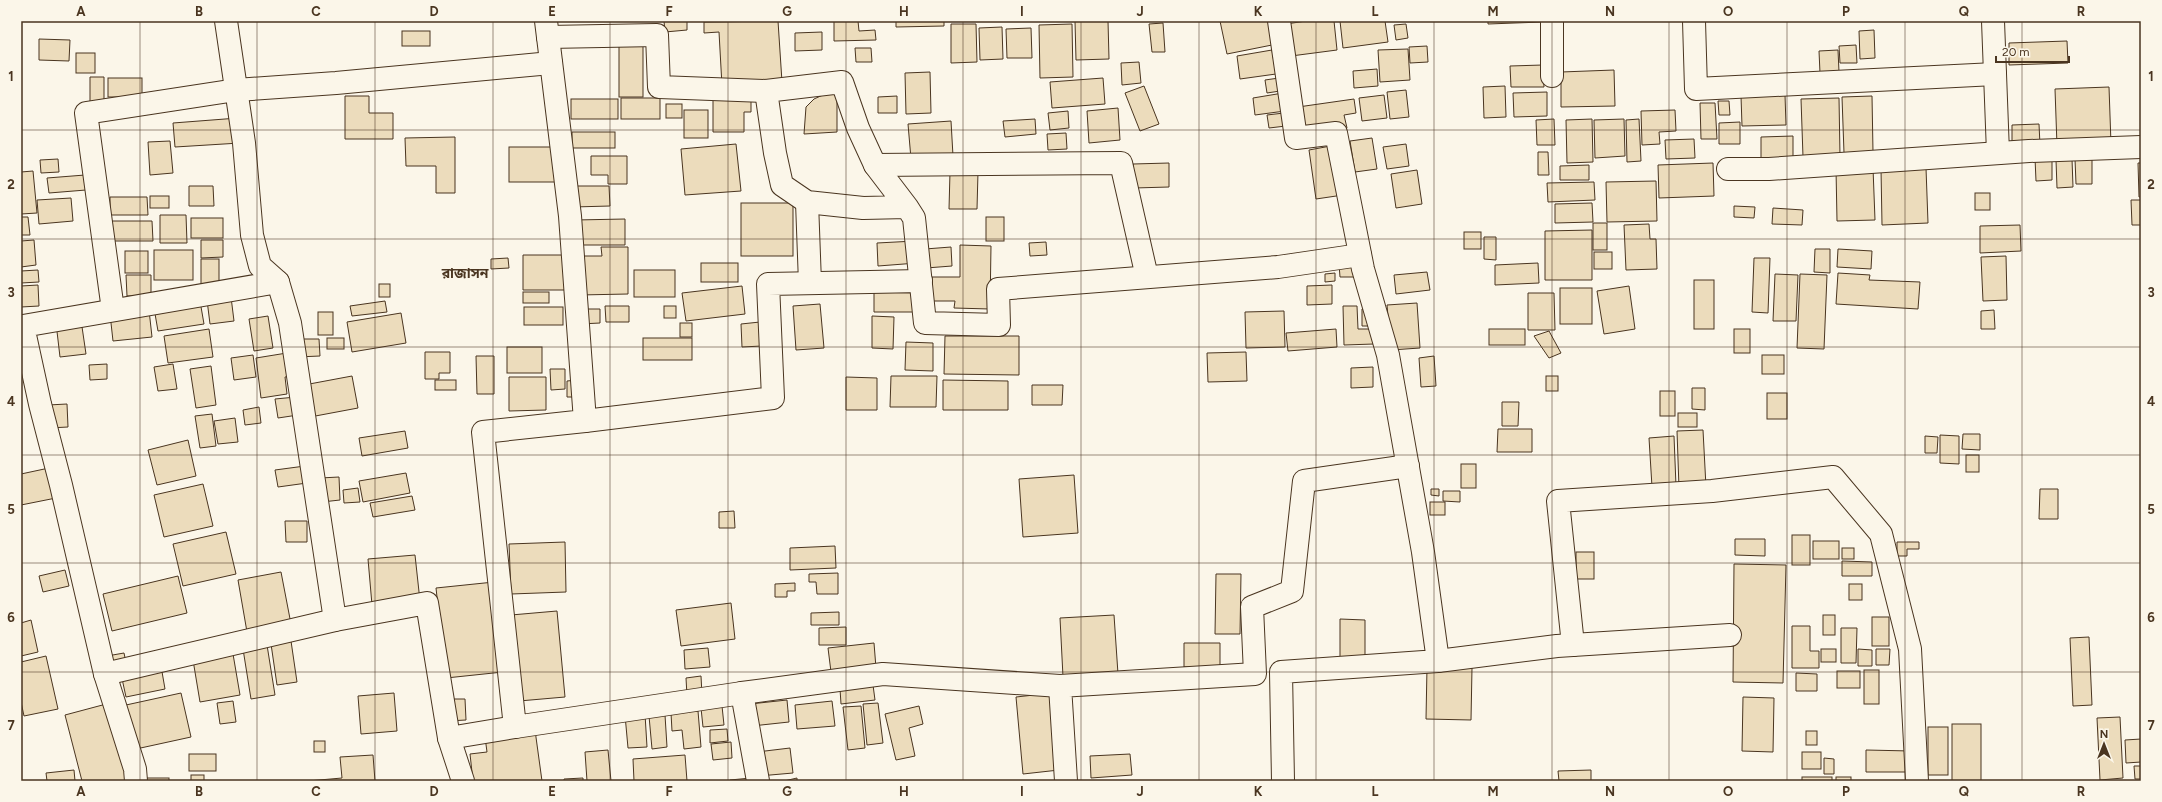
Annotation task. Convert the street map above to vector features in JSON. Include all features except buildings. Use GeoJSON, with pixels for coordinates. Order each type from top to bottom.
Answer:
{"type":"FeatureCollection","features":[{"type":"Feature","properties":{"kind":"street"},"geometry":{"type":"LineString","coordinates":[[226,21],[244,143],[252,235],[260,266],[278,282],[290,323],[335,620]]}},
{"type":"Feature","properties":{"kind":"street"},"geometry":{"type":"LineString","coordinates":[[1279,21],[1296,138],[1336,133],[1360,255],[1388,355],[1423,552],[1438,661]]}},
{"type":"Feature","properties":{"kind":"street"},"geometry":{"type":"LineString","coordinates":[[1552,21],[1552,76]]}},
{"type":"Feature","properties":{"kind":"street"},"geometry":{"type":"LineString","coordinates":[[1694,21],[1696,89],[1994,74]]}},
{"type":"Feature","properties":{"kind":"street"},"geometry":{"type":"LineString","coordinates":[[1993,21],[1998,153]]}},
{"type":"Feature","properties":{"kind":"street"},"geometry":{"type":"LineString","coordinates":[[585,421],[570,216],[547,29],[657,35],[660,87],[766,91],[842,82],[858,128],[875,165],[914,218],[925,323],[999,325],[998,289],[1278,267],[1360,255]]}},
{"type":"Feature","properties":{"kind":"street"},"geometry":{"type":"LineString","coordinates":[[113,310],[86,113],[236,90],[336,83],[551,63]]}},
{"type":"Feature","properties":{"kind":"street"},"geometry":{"type":"LineString","coordinates":[[766,91],[775,153],[782,185],[808,202],[863,208],[907,207]]}},
{"type":"Feature","properties":{"kind":"street"},"geometry":{"type":"LineString","coordinates":[[1728,169],[1769,169],[1998,153],[2141,147]]}},
{"type":"Feature","properties":{"kind":"street"},"geometry":{"type":"LineString","coordinates":[[875,165],[1121,163],[1148,277]]}},
{"type":"Feature","properties":{"kind":"street"},"geometry":{"type":"LineString","coordinates":[[808,202],[810,283]]}},
{"type":"Feature","properties":{"kind":"street"},"geometry":{"type":"LineString","coordinates":[[515,727],[483,432],[773,398],[768,284],[921,281]]}},
{"type":"Feature","properties":{"kind":"street"},"geometry":{"type":"LineString","coordinates":[[136,781],[135,769],[105,674],[61,485],[40,404],[23,326],[278,282]]}},
{"type":"Feature","properties":{"kind":"street"},"geometry":{"type":"LineString","coordinates":[[1255,674],[1252,606],[1292,591],[1304,481],[1408,466]]}},
{"type":"Feature","properties":{"kind":"street"},"geometry":{"type":"LineString","coordinates":[[1573,645],[1558,501],[1712,491],[1833,476],[1880,534],[1910,649],[1917,781]]}},
{"type":"Feature","properties":{"kind":"street"},"geometry":{"type":"LineString","coordinates":[[105,674],[335,620],[428,603],[449,738],[463,781]]}},
{"type":"Feature","properties":{"kind":"street"},"geometry":{"type":"LineString","coordinates":[[449,738],[515,727],[883,674],[1060,686],[1156,678],[1255,674],[1438,661],[1573,645],[1730,634]]}},
{"type":"Feature","properties":{"kind":"street"},"geometry":{"type":"LineString","coordinates":[[1281,672],[1283,781]]}},
{"type":"Feature","properties":{"kind":"street"},"geometry":{"type":"LineString","coordinates":[[1060,686],[1066,781]]}},
{"type":"Feature","properties":{"kind":"street"},"geometry":{"type":"LineString","coordinates":[[742,694],[758,781]]}},
{"type":"Feature","properties":{"kind":"district","name":"রাজাসন"},"geometry":{"type":"Point","coordinates":[465,273]}}]}
